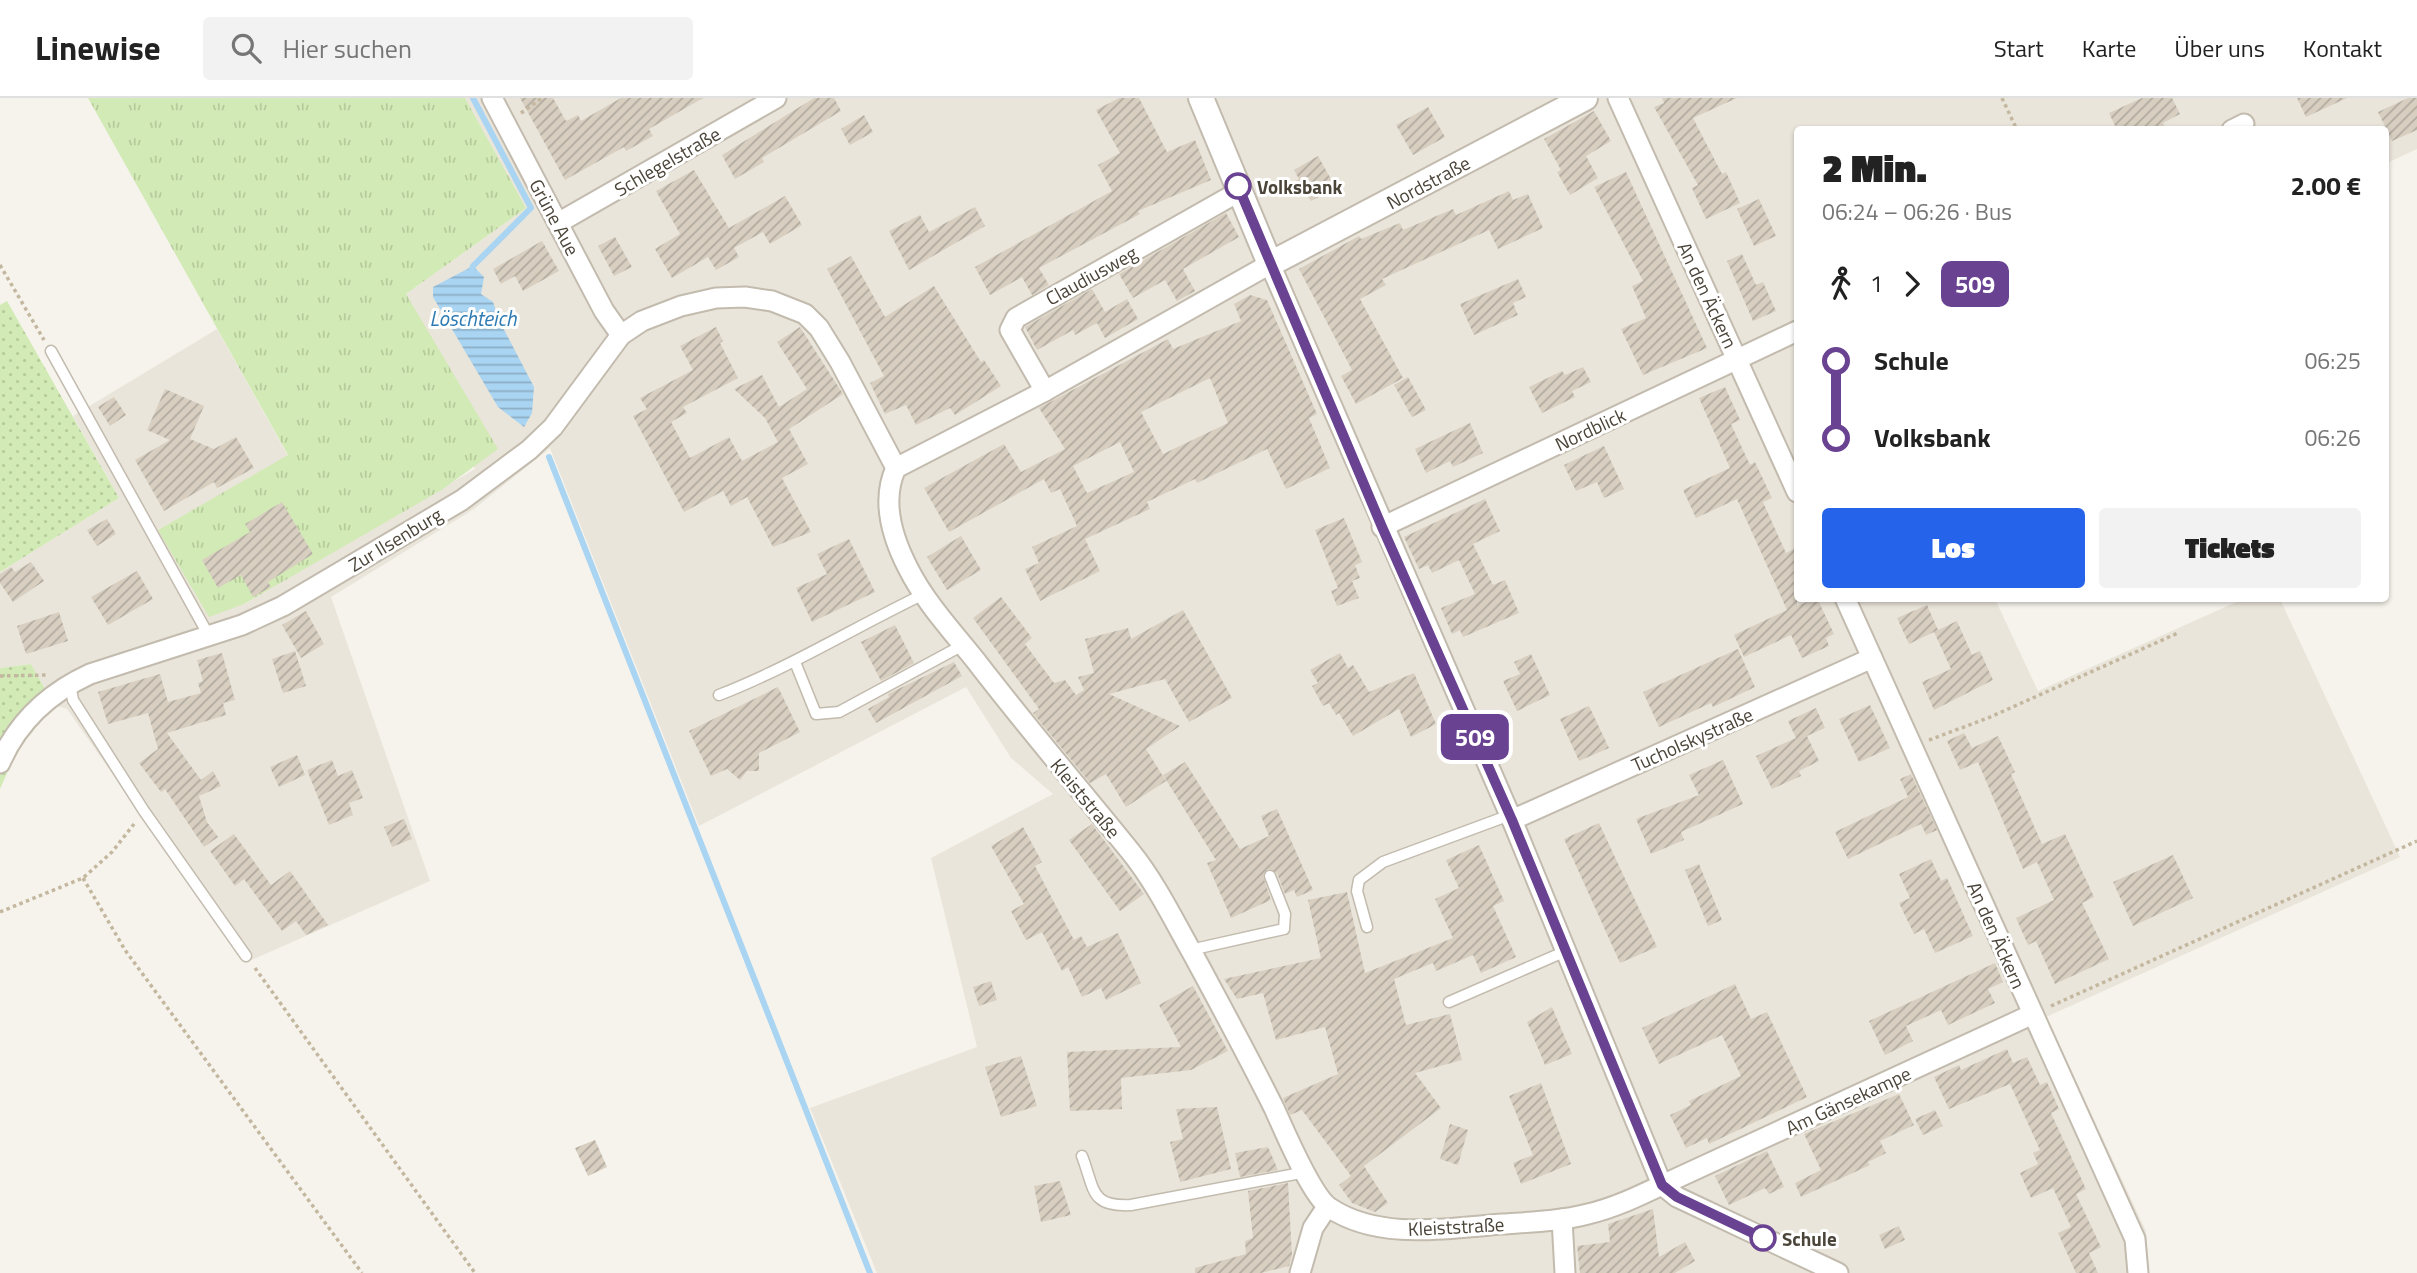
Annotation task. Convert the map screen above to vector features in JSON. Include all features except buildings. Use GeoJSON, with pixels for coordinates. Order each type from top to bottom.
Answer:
{"type":"FeatureCollection","features":[{"type":"Feature","properties":{"kind":"street","name":"Grüne Aue"},"geometry":{"type":"LineString","coordinates":[[492,98],[604,311],[621,335]]}},
{"type":"Feature","properties":{"kind":"street","name":"Schlegelstraße"},"geometry":{"type":"LineString","coordinates":[[558,223],[776,98]]}},
{"type":"Feature","properties":{"kind":"street"},"geometry":{"type":"LineString","coordinates":[[1201,98],[1382,527],[1511,817],[1662,1185],[1677,1197],[1838,1273]]}},
{"type":"Feature","properties":{"kind":"street","name":"Nordstraße"},"geometry":{"type":"LineString","coordinates":[[1270,264],[1585,98]]}},
{"type":"Feature","properties":{"kind":"street","name":"An den Äckern"},"geometry":{"type":"LineString","coordinates":[[1618,98],[1794,485]]}},
{"type":"Feature","properties":{"kind":"street","name":"Claudiusweg"},"geometry":{"type":"LineString","coordinates":[[1045,391],[1010,330],[1016,318],[1240,191]]}},
{"type":"Feature","properties":{"kind":"street"},"geometry":{"type":"LineString","coordinates":[[896,468],[1045,391],[1270,264]]}},
{"type":"Feature","properties":{"kind":"street","name":"Zur Ilsenburg"},"geometry":{"type":"LineString","coordinates":[[0,763],[10,740],[28,717],[69,684],[90,674],[209,637],[283,606],[462,500],[500,472],[553,426],[621,335],[642,321],[681,306],[716,298],[772,301],[805,314],[819,328],[840,362],[896,468]]}},
{"type":"Feature","properties":{"kind":"street","name":"Nordblick"},"geometry":{"type":"LineString","coordinates":[[1382,527],[1794,332]]}},
{"type":"Feature","properties":{"kind":"street","name":"Kleiststraße"},"geometry":{"type":"LineString","coordinates":[[896,468],[889,485],[888,506],[899,547],[923,594],[1133,855],[1191,950],[1306,1172],[1327,1207],[1353,1220],[1383,1228],[1427,1230],[1562,1219],[1591,1214],[1662,1185]]}},
{"type":"Feature","properties":{"kind":"street","name":"An den Äckern"},"geometry":{"type":"LineString","coordinates":[[1847,602],[2136,1239],[2138,1273]]}},
{"type":"Feature","properties":{"kind":"street","name":"Tucholskystraße"},"geometry":{"type":"LineString","coordinates":[[1511,817],[1872,658]]}},
{"type":"Feature","properties":{"kind":"street","name":"Am Gänsekampe"},"geometry":{"type":"LineString","coordinates":[[1662,1185],[2033,1014]]}},
{"type":"Feature","properties":{"kind":"street"},"geometry":{"type":"LineString","coordinates":[[1300,1273],[1313,1228],[1327,1207]]}},
{"type":"Feature","properties":{"kind":"street"},"geometry":{"type":"LineString","coordinates":[[1562,1219],[1565,1273]]}},
{"type":"Feature","properties":{"kind":"lane"},"geometry":{"type":"LineString","coordinates":[[51,351],[209,637]]}},
{"type":"Feature","properties":{"kind":"lane"},"geometry":{"type":"LineString","coordinates":[[719,695],[795,662],[852,628],[923,594]]}},
{"type":"Feature","properties":{"kind":"lane"},"geometry":{"type":"LineString","coordinates":[[795,662],[809,703],[816,714],[825,716],[839,712],[963,645]]}},
{"type":"Feature","properties":{"kind":"lane"},"geometry":{"type":"LineString","coordinates":[[69,684],[73,700],[144,811],[246,956]]}},
{"type":"Feature","properties":{"kind":"lane"},"geometry":{"type":"LineString","coordinates":[[1367,927],[1357,891],[1359,880],[1384,862],[1511,817]]}},
{"type":"Feature","properties":{"kind":"lane"},"geometry":{"type":"LineString","coordinates":[[1191,950],[1284,929],[1285,914],[1270,876]]}},
{"type":"Feature","properties":{"kind":"lane"},"geometry":{"type":"LineString","coordinates":[[1449,1002],[1566,951]]}},
{"type":"Feature","properties":{"kind":"lane"},"geometry":{"type":"LineString","coordinates":[[1082,1156],[1098,1199],[1110,1206],[1131,1205],[1306,1172]]}},
{"type":"Feature","properties":{"kind":"path"},"geometry":{"type":"LineString","coordinates":[[505,124],[542,98]]}},
{"type":"Feature","properties":{"kind":"path"},"geometry":{"type":"LineString","coordinates":[[2002,98],[2015,126]]}},
{"type":"Feature","properties":{"kind":"path"},"geometry":{"type":"LineString","coordinates":[[0,265],[51,351]]}},
{"type":"Feature","properties":{"kind":"path"},"geometry":{"type":"LineString","coordinates":[[1912,746],[1987,718],[2178,633]]}},
{"type":"Feature","properties":{"kind":"path"},"geometry":{"type":"LineString","coordinates":[[0,677],[45,674],[69,684]]}},
{"type":"Feature","properties":{"kind":"path"},"geometry":{"type":"LineString","coordinates":[[0,912],[83,878],[111,852],[144,811]]}},
{"type":"Feature","properties":{"kind":"path"},"geometry":{"type":"LineString","coordinates":[[2033,1014],[2417,841]]}},
{"type":"Feature","properties":{"kind":"path"},"geometry":{"type":"LineString","coordinates":[[83,878],[125,950],[362,1273]]}},
{"type":"Feature","properties":{"kind":"path"},"geometry":{"type":"LineString","coordinates":[[246,956],[475,1273]]}},
{"type":"Feature","properties":{"kind":"shaded area"},"geometry":{"type":"Polygon","coordinates":[[[465,98],[2417,98],[2417,149],[2389,162],[2389,126],[1794,126],[1794,602],[1996,602],[2038,691],[2236,602],[2281,602],[2400,857],[2046,1017],[2146,1231],[2149,1273],[877,1273],[810,1108],[977,1047],[931,858],[1053,794],[1011,758],[966,687],[699,826],[550,448],[474,509],[331,597],[430,881],[245,963],[67,709],[54,705],[31,664],[0,668],[0,572],[119,498],[73,416],[217,329],[288,456],[158,530],[244,604],[475,469],[406,294],[526,208],[465,98]]]}},
{"type":"Feature","properties":{"kind":"green space"},"geometry":{"type":"Polygon","coordinates":[[[88,98],[465,98],[526,208],[406,294],[498,449],[443,489],[244,604],[209,617],[158,530],[288,455],[88,98]]]}},
{"type":"Feature","properties":{"kind":"green space"},"geometry":{"type":"Polygon","coordinates":[[[7,301],[119,498],[0,572],[0,305],[7,301]]]}},
{"type":"Feature","properties":{"kind":"green space"},"geometry":{"type":"Polygon","coordinates":[[[31,664],[54,705],[17,751],[0,789],[0,668],[31,664]]]}},
{"type":"Feature","properties":{"kind":"water","name":"Löschteich"},"geometry":{"type":"Polygon","coordinates":[[[473,266],[484,277],[481,294],[493,302],[500,322],[534,387],[532,413],[524,427],[498,407],[433,297],[433,287],[473,266]]]}},
{"type":"Feature","properties":{"kind":"waterway"},"geometry":{"type":"LineString","coordinates":[[471,272],[473,266],[531,208],[473,98]]}},
{"type":"Feature","properties":{"kind":"waterway"},"geometry":{"type":"LineString","coordinates":[[549,457],[870,1273]]}},
{"type":"Feature","properties":{"kind":"bus line","name":"509"},"geometry":{"type":"LineString","coordinates":[[1238,186],[1382,527],[1512,820],[1662,1185],[1677,1197],[1763,1238]]}},
{"type":"Feature","properties":{"kind":"place","name":"Volksbank"},"geometry":{"type":"Point","coordinates":[1238,186]}},
{"type":"Feature","properties":{"kind":"place","name":"Schule"},"geometry":{"type":"Point","coordinates":[1763,1238]}}]}
